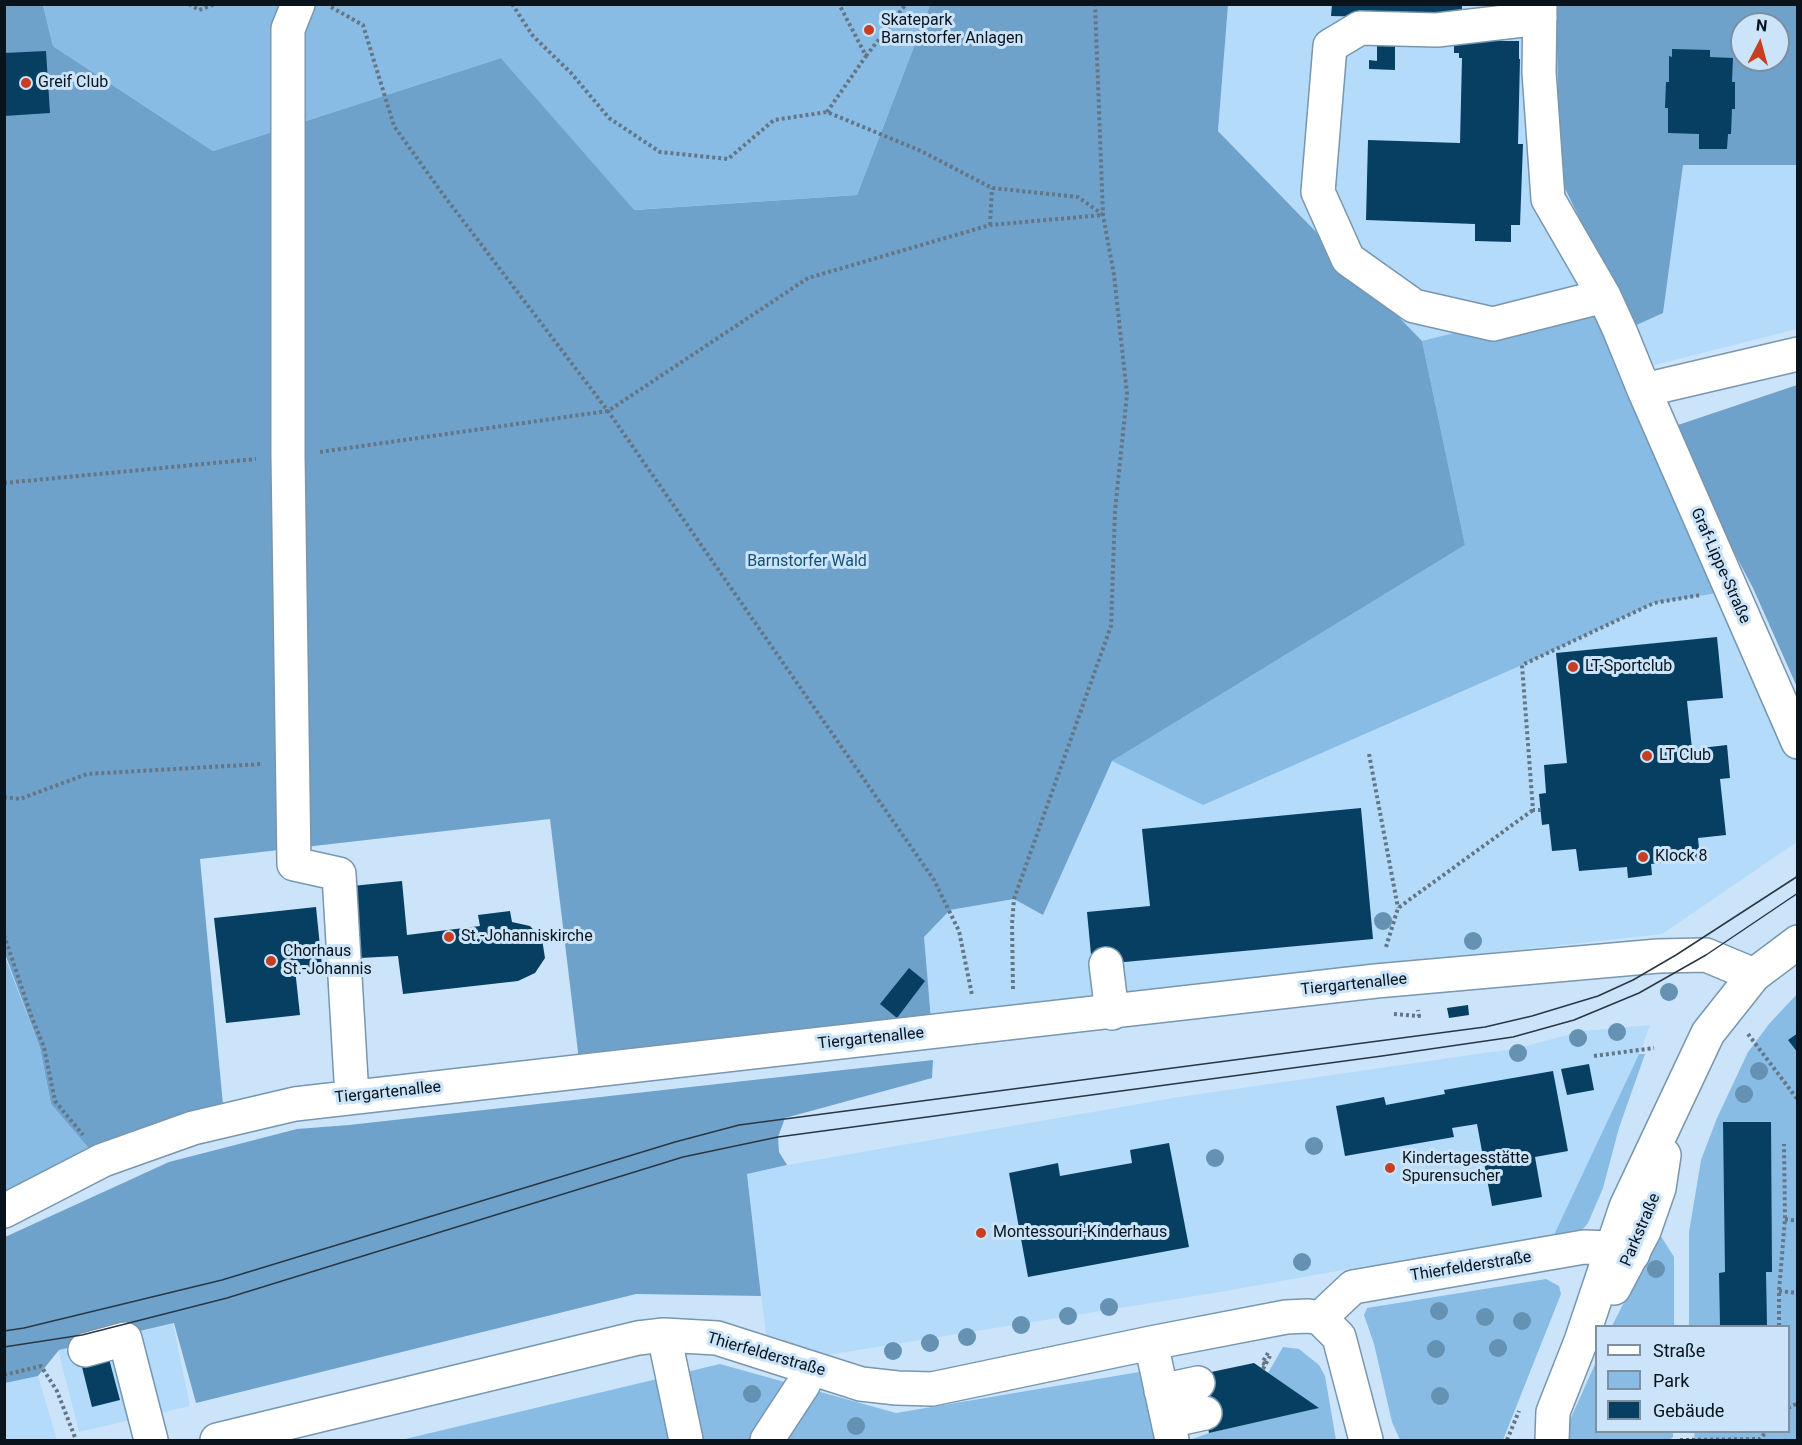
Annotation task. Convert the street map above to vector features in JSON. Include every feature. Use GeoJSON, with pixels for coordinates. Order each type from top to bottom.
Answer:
{"type":"FeatureCollection","features":[{"type":"Feature","properties":{"kind":"street"},"geometry":{"type":"LineString","coordinates":[[298,4],[288,29],[288,456],[294,864],[339,874],[352,1097]]}},
{"type":"Feature","properties":{"kind":"street"},"geometry":{"type":"LineString","coordinates":[[1540,11],[1437,30],[1360,28],[1330,46],[1318,192],[1348,259],[1414,306],[1493,324],[1604,296]]}},
{"type":"Feature","properties":{"kind":"street","name":"Graf-Lippe-Straße"},"geometry":{"type":"LineString","coordinates":[[1540,11],[1539,72],[1548,199],[1604,296],[1797,741]]}},
{"type":"Feature","properties":{"kind":"street"},"geometry":{"type":"LineString","coordinates":[[1644,390],[1797,354]]}},
{"type":"Feature","properties":{"kind":"street","name":"Parkstraße"},"geometry":{"type":"LineString","coordinates":[[1528,1440],[1532,1433],[1552,1426],[1581,1341],[1622,1251],[1626,1207],[1708,1033],[1754,975],[1797,942]]}},
{"type":"Feature","properties":{"kind":"street","name":"Tiergartenallee"},"geometry":{"type":"LineString","coordinates":[[4,1211],[104,1160],[193,1128],[295,1104],[1376,981],[1676,955],[1706,955],[1754,975]]}},
{"type":"Feature","properties":{"kind":"street"},"geometry":{"type":"LineString","coordinates":[[1106,964],[1112,1012]]}},
{"type":"Feature","properties":{"kind":"street","name":"Thierfelderstraße"},"geometry":{"type":"LineString","coordinates":[[217,1440],[638,1338],[682,1334],[717,1338],[861,1384],[932,1389],[1286,1317],[1320,1318],[1353,1287],[1584,1247],[1622,1251]]}},
{"type":"Feature","properties":{"kind":"street"},"geometry":{"type":"LineString","coordinates":[[1320,1318],[1339,1337],[1366,1440]]}},
{"type":"Feature","properties":{"kind":"street"},"geometry":{"type":"LineString","coordinates":[[664,1335],[686,1440]]}},
{"type":"Feature","properties":{"kind":"street"},"geometry":{"type":"LineString","coordinates":[[85,1350],[125,1339],[151,1440]]}},
{"type":"Feature","properties":{"kind":"street"},"geometry":{"type":"LineString","coordinates":[[1151,1343],[1167,1419]]}},
{"type":"Feature","properties":{"kind":"street"},"geometry":{"type":"LineString","coordinates":[[767,1440],[803,1385],[811,1368]]}},
{"type":"Feature","properties":{"kind":"street"},"geometry":{"type":"LineString","coordinates":[[1167,1419],[1203,1405],[1167,1419]]}},
{"type":"Feature","properties":{"kind":"path"},"geometry":{"type":"LineString","coordinates":[[189,4],[199,10],[214,4]]}},
{"type":"Feature","properties":{"kind":"path"},"geometry":{"type":"LineString","coordinates":[[326,4],[363,25],[394,126],[442,193],[608,411],[934,880],[959,931],[978,1028]]}},
{"type":"Feature","properties":{"kind":"path"},"geometry":{"type":"LineString","coordinates":[[512,4],[533,36],[571,73],[609,118],[660,152],[728,159],[774,120],[827,112],[921,151],[992,188],[1078,197],[1103,215]]}},
{"type":"Feature","properties":{"kind":"path"},"geometry":{"type":"LineString","coordinates":[[839,4],[866,56]]}},
{"type":"Feature","properties":{"kind":"path"},"geometry":{"type":"LineString","coordinates":[[827,112],[906,4]]}},
{"type":"Feature","properties":{"kind":"path"},"geometry":{"type":"LineString","coordinates":[[1019,1022],[1014,1001],[1012,973],[1014,899],[1111,626],[1115,511],[1127,394],[1114,275],[1103,215],[1095,4]]}},
{"type":"Feature","properties":{"kind":"path"},"geometry":{"type":"LineString","coordinates":[[990,225],[992,188]]}},
{"type":"Feature","properties":{"kind":"path"},"geometry":{"type":"LineString","coordinates":[[608,411],[808,278],[990,225],[1103,215]]}},
{"type":"Feature","properties":{"kind":"path"},"geometry":{"type":"LineString","coordinates":[[1533,810],[1522,665],[1654,603],[1730,591]]}},
{"type":"Feature","properties":{"kind":"path"},"geometry":{"type":"LineString","coordinates":[[1370,754],[1398,908],[1376,981]]}},
{"type":"Feature","properties":{"kind":"path"},"geometry":{"type":"LineString","coordinates":[[4,797],[20,799],[87,774],[293,762]]}},
{"type":"Feature","properties":{"kind":"path"},"geometry":{"type":"LineString","coordinates":[[1398,908],[1533,810],[1541,810]]}},
{"type":"Feature","properties":{"kind":"path"},"geometry":{"type":"LineString","coordinates":[[4,935],[44,1047],[55,1101],[104,1160]]}},
{"type":"Feature","properties":{"kind":"path"},"geometry":{"type":"LineString","coordinates":[[1748,1034],[1797,1100]]}},
{"type":"Feature","properties":{"kind":"path"},"geometry":{"type":"LineString","coordinates":[[1594,1056],[1654,1048]]}},
{"type":"Feature","properties":{"kind":"path"},"geometry":{"type":"LineString","coordinates":[[1779,1325],[1779,1291],[1785,1219],[1784,1144]]}},
{"type":"Feature","properties":{"kind":"path"},"geometry":{"type":"LineString","coordinates":[[1785,1219],[1797,1221]]}},
{"type":"Feature","properties":{"kind":"path"},"geometry":{"type":"LineString","coordinates":[[1779,1291],[1797,1293]]}},
{"type":"Feature","properties":{"kind":"path"},"geometry":{"type":"LineString","coordinates":[[1263,1365],[1269,1357]]}},
{"type":"Feature","properties":{"kind":"path"},"geometry":{"type":"LineString","coordinates":[[4,1375],[40,1366],[57,1391],[76,1440]]}},
{"type":"Feature","properties":{"kind":"path"},"geometry":{"type":"LineString","coordinates":[[1680,1440],[1760,1439],[1764,1433]]}},
{"type":"Feature","properties":{"kind":"shaded area"},"geometry":{"type":"Polygon","coordinates":[[[1228,5],[1797,5],[1797,329],[1627,372],[1694,530],[1797,761],[1797,842],[1662,934],[1372,966],[931,1020],[923,937],[950,910],[1014,899],[1043,914],[1112,761],[1422,341],[1218,131],[1228,5]]]}},
{"type":"Feature","properties":{"kind":"shaded area"},"geometry":{"type":"Polygon","coordinates":[[[1650,1025],[1641,1050],[1552,1239],[1360,1267],[1220,1292],[814,1357],[766,1336],[747,1174],[787,1165],[1179,1097],[1519,1048],[1582,1031],[1650,1025]]]}},
{"type":"Feature","properties":{"kind":"shaded area"},"geometry":{"type":"Polygon","coordinates":[[[173,1324],[190,1406],[79,1432],[58,1350],[173,1324]]]}},
{"type":"Feature","properties":{"kind":"shaded area"},"geometry":{"type":"Polygon","coordinates":[[[38,1376],[57,1440],[5,1440],[4,1383],[38,1376]]]}},
{"type":"Feature","properties":{"kind":"green space","name":"Barnstorfer Wald"},"geometry":{"type":"Polygon","coordinates":[[[5,5],[43,5],[53,46],[213,151],[501,58],[634,210],[857,195],[930,5],[1228,5],[1218,131],[1422,341],[1465,545],[1112,761],[1043,915],[1014,899],[950,910],[924,937],[931,1020],[579,1060],[550,819],[200,859],[223,1105],[91,1151],[51,1104],[40,1048],[5,954],[5,5]]]}},
{"type":"Feature","properties":{"kind":"green space"},"geometry":{"type":"Polygon","coordinates":[[[43,5],[930,5],[857,195],[633,210],[501,58],[213,151],[53,46],[43,5]]]}},
{"type":"Feature","properties":{"kind":"green space"},"geometry":{"type":"Polygon","coordinates":[[[1556,5],[1797,5],[1797,165],[1683,165],[1663,313],[1632,327],[1560,178],[1556,5]]]}},
{"type":"Feature","properties":{"kind":"green space"},"geometry":{"type":"Polygon","coordinates":[[[1589,299],[1730,591],[1654,603],[1522,665],[1203,805],[1112,761],[1465,545],[1422,341],[1589,299]]]}},
{"type":"Feature","properties":{"kind":"green space"},"geometry":{"type":"Polygon","coordinates":[[[1797,385],[1797,687],[1753,588],[1672,427],[1797,385]]]}},
{"type":"Feature","properties":{"kind":"green space"},"geometry":{"type":"Polygon","coordinates":[[[4,954],[40,1048],[51,1104],[91,1151],[4,1203],[4,954]]]}},
{"type":"Feature","properties":{"kind":"green space"},"geometry":{"type":"Polygon","coordinates":[[[1797,994],[1797,1440],[1695,1440],[1694,1433],[1790,1433],[1790,1325],[1689,1325],[1689,1232],[1701,1160],[1717,1118],[1748,1052],[1769,1024],[1797,994]]]}},
{"type":"Feature","properties":{"kind":"green space"},"geometry":{"type":"Polygon","coordinates":[[[1639,1054],[1645,1054],[1619,1128],[1603,1188],[1588,1223],[1573,1236],[1552,1239],[1639,1054]]]}},
{"type":"Feature","properties":{"kind":"green space"},"geometry":{"type":"Polygon","coordinates":[[[933,1060],[932,1078],[785,1118],[778,1137],[779,1152],[787,1165],[747,1174],[761,1296],[636,1294],[196,1403],[174,1323],[59,1350],[38,1376],[5,1383],[5,1237],[169,1162],[297,1129],[933,1060]]]}},
{"type":"Feature","properties":{"kind":"green space"},"geometry":{"type":"Polygon","coordinates":[[[1659,1233],[1674,1257],[1674,1325],[1613,1325],[1659,1233]]]}},
{"type":"Feature","properties":{"kind":"green space"},"geometry":{"type":"Polygon","coordinates":[[[1546,1279],[1559,1286],[1561,1294],[1503,1440],[1400,1440],[1392,1422],[1374,1344],[1364,1315],[1367,1308],[1546,1279]]]}},
{"type":"Feature","properties":{"kind":"green space"},"geometry":{"type":"Polygon","coordinates":[[[1283,1347],[1299,1349],[1319,1365],[1325,1376],[1336,1440],[1190,1440],[1209,1433],[1318,1408],[1268,1373],[1283,1347]]]}},
{"type":"Feature","properties":{"kind":"green space"},"geometry":{"type":"Polygon","coordinates":[[[720,1364],[896,1413],[1139,1372],[1155,1440],[401,1440],[720,1364]]]}},
{"type":"Feature","properties":{"kind":"green space"},"geometry":{"type":"Polygon","coordinates":[[[1595,1364],[1595,1433],[1673,1433],[1673,1437],[1669,1440],[1564,1440],[1569,1422],[1595,1364]]]}},
{"type":"Feature","properties":{"kind":"building"},"geometry":{"type":"Polygon","coordinates":[[[1332,4],[1462,4],[1462,19],[1331,16],[1332,4]]]}},
{"type":"Feature","properties":{"kind":"building"},"geometry":{"type":"Polygon","coordinates":[[[1489,38],[1489,41],[1519,41],[1518,144],[1523,144],[1520,225],[1511,225],[1511,242],[1475,241],[1475,224],[1366,220],[1368,140],[1460,143],[1462,58],[1459,58],[1459,53],[1454,53],[1454,42],[1489,38]]]}},
{"type":"Feature","properties":{"kind":"building"},"geometry":{"type":"Polygon","coordinates":[[[1377,44],[1395,45],[1395,70],[1369,69],[1369,60],[1377,61],[1377,44]]]}},
{"type":"Feature","properties":{"kind":"building"},"geometry":{"type":"Polygon","coordinates":[[[1672,49],[1710,50],[1710,57],[1730,58],[1732,82],[1735,82],[1735,109],[1732,109],[1731,134],[1728,134],[1727,149],[1699,149],[1699,134],[1668,133],[1668,108],[1665,108],[1666,82],[1669,82],[1669,56],[1672,57],[1672,49]]]}},
{"type":"Feature","properties":{"kind":"building","name":"Greif Club"},"geometry":{"type":"Polygon","coordinates":[[[46,51],[50,113],[4,116],[4,53],[46,51]]]}},
{"type":"Feature","properties":{"kind":"building","name":"LT Club"},"geometry":{"type":"Polygon","coordinates":[[[1717,637],[1723,698],[1687,701],[1692,749],[1727,745],[1730,778],[1720,779],[1726,835],[1698,838],[1700,859],[1651,864],[1652,875],[1628,878],[1627,867],[1579,871],[1576,849],[1552,851],[1549,824],[1542,825],[1539,794],[1546,793],[1544,765],[1567,763],[1556,653],[1717,637]]]}},
{"type":"Feature","properties":{"kind":"building"},"geometry":{"type":"Polygon","coordinates":[[[1361,808],[1373,939],[1092,965],[1087,912],[1150,906],[1142,829],[1361,808]]]}},
{"type":"Feature","properties":{"kind":"building","name":"St.-Johanniskirche"},"geometry":{"type":"Polygon","coordinates":[[[402,881],[407,935],[480,926],[478,915],[510,911],[512,922],[530,926],[542,939],[545,958],[535,973],[518,981],[403,994],[398,956],[360,958],[352,886],[402,881]]]}},
{"type":"Feature","properties":{"kind":"building","name":"Chorhaus St.-Johannis"},"geometry":{"type":"Polygon","coordinates":[[[316,907],[322,966],[295,969],[300,1015],[226,1023],[214,918],[316,907]]]}},
{"type":"Feature","properties":{"kind":"building"},"geometry":{"type":"Polygon","coordinates":[[[909,968],[925,981],[897,1018],[880,1004],[909,968]]]}},
{"type":"Feature","properties":{"kind":"building"},"geometry":{"type":"Polygon","coordinates":[[[1468,1005],[1469,1015],[1449,1018],[1447,1008],[1468,1005]]]}},
{"type":"Feature","properties":{"kind":"building"},"geometry":{"type":"Polygon","coordinates":[[[1798,1033],[1798,1053],[1788,1040],[1798,1033]]]}},
{"type":"Feature","properties":{"kind":"building"},"geometry":{"type":"Polygon","coordinates":[[[1589,1064],[1594,1090],[1567,1095],[1561,1069],[1589,1064]]]}},
{"type":"Feature","properties":{"kind":"building"},"geometry":{"type":"Polygon","coordinates":[[[1553,1071],[1568,1151],[1535,1157],[1542,1197],[1492,1206],[1477,1124],[1452,1128],[1454,1137],[1345,1156],[1336,1106],[1384,1097],[1386,1105],[1445,1094],[1444,1090],[1553,1071]]]}},
{"type":"Feature","properties":{"kind":"building"},"geometry":{"type":"Polygon","coordinates":[[[1723,1122],[1771,1122],[1772,1272],[1766,1272],[1767,1325],[1720,1325],[1719,1273],[1725,1272],[1723,1122]]]}},
{"type":"Feature","properties":{"kind":"building"},"geometry":{"type":"Polygon","coordinates":[[[1169,1143],[1189,1247],[1028,1277],[1009,1173],[1058,1163],[1060,1176],[1132,1163],[1130,1150],[1169,1143]]]}},
{"type":"Feature","properties":{"kind":"building"},"geometry":{"type":"Polygon","coordinates":[[[108,1355],[120,1400],[92,1407],[81,1363],[108,1355]]]}},
{"type":"Feature","properties":{"kind":"building"},"geometry":{"type":"Polygon","coordinates":[[[1254,1363],[1319,1408],[1209,1433],[1197,1375],[1254,1363]]]}},
{"type":"Feature","properties":{"kind":"tram line"},"geometry":{"type":"LineString","coordinates":[[4,1331],[222,1280],[675,1142],[739,1125],[1485,1027],[1532,1016],[1598,996],[1633,980],[1798,876]]}},
{"type":"Feature","properties":{"kind":"tram line"},"geometry":{"type":"LineString","coordinates":[[4,1347],[82,1335],[227,1298],[683,1157],[778,1137],[1513,1037],[1574,1020],[1639,993],[1706,955],[1798,893]]}},
{"type":"Feature","properties":{"kind":"place","name":"Skatepark Barnstorfer Anlagen"},"geometry":{"type":"Point","coordinates":[869,30]}},
{"type":"Feature","properties":{"kind":"place","name":"Greif Club"},"geometry":{"type":"Point","coordinates":[26,83]}},
{"type":"Feature","properties":{"kind":"place","name":"LT-Sportclub"},"geometry":{"type":"Point","coordinates":[1573,667]}},
{"type":"Feature","properties":{"kind":"place","name":"LT Club"},"geometry":{"type":"Point","coordinates":[1647,756]}},
{"type":"Feature","properties":{"kind":"place","name":"Klock 8"},"geometry":{"type":"Point","coordinates":[1643,857]}},
{"type":"Feature","properties":{"kind":"place","name":"St.-Johanniskirche"},"geometry":{"type":"Point","coordinates":[449,937]}},
{"type":"Feature","properties":{"kind":"place","name":"Chorhaus St.-Johannis"},"geometry":{"type":"Point","coordinates":[271,961]}},
{"type":"Feature","properties":{"kind":"place","name":"Kindertagesstätte Spurensucher"},"geometry":{"type":"Point","coordinates":[1390,1168]}},
{"type":"Feature","properties":{"kind":"place","name":"Montessouri-Kinderhaus"},"geometry":{"type":"Point","coordinates":[981,1233]}}]}
